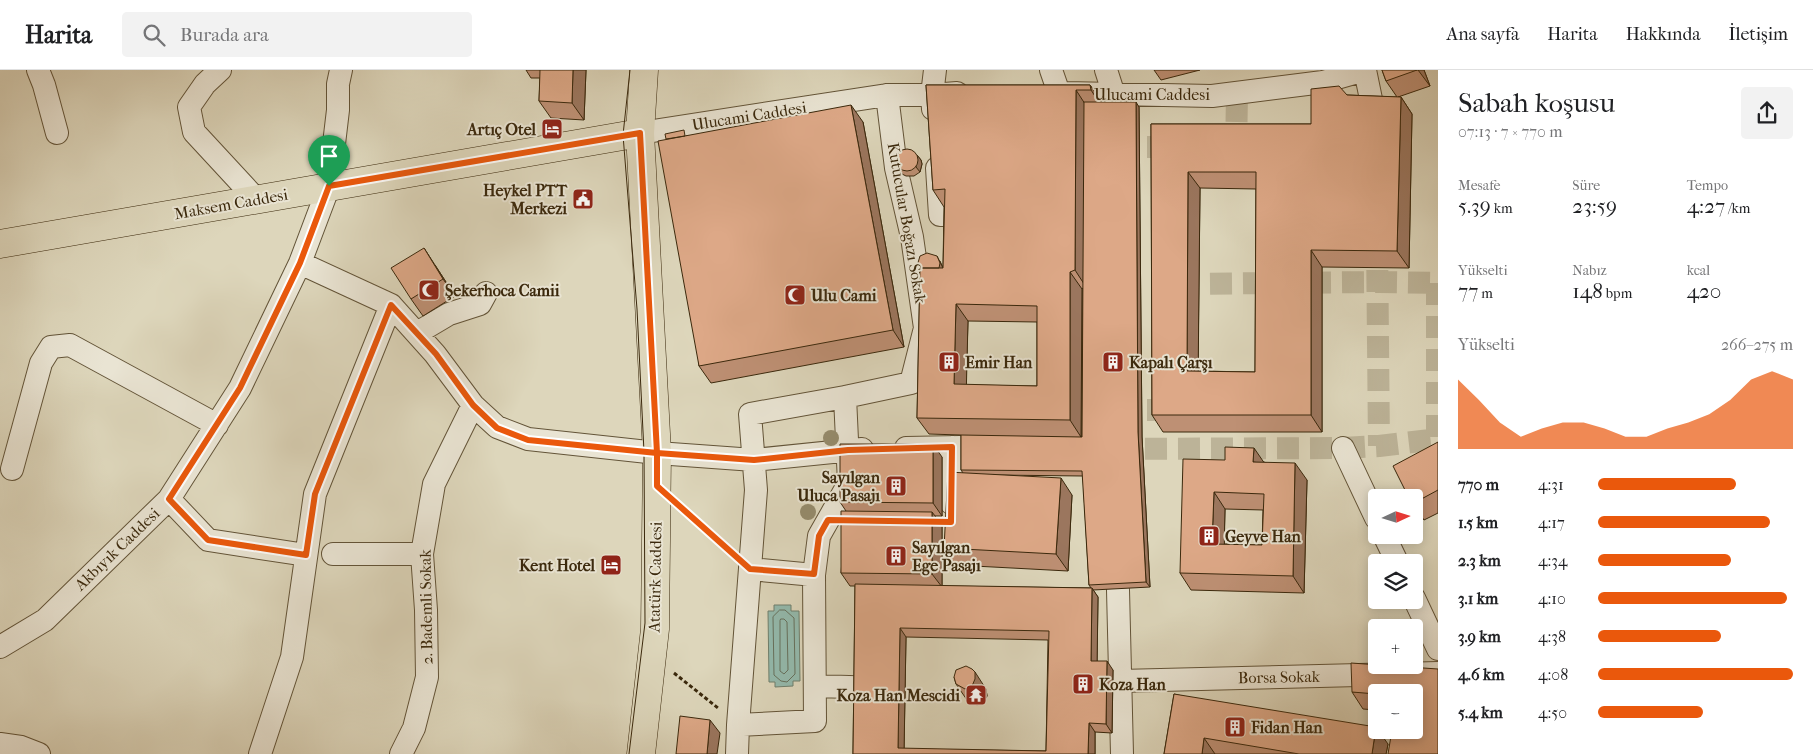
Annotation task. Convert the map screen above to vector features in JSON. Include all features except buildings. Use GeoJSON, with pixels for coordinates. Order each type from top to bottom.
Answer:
{"type":"FeatureCollection","features":[{"type":"Feature","properties":{"kind":"main road","name":"Atatürk Caddesi"},"geometry":{"type":"LineString","coordinates":[[641,754],[655,629],[657,486],[657,453],[640,133],[644,70]]}},
{"type":"Feature","properties":{"kind":"main road","name":"Maksem Caddesi"},"geometry":{"type":"LineString","coordinates":[[0,244],[640,133]]}},
{"type":"Feature","properties":{"kind":"street"},"geometry":{"type":"LineString","coordinates":[[38,70],[57,132]]}},
{"type":"Feature","properties":{"kind":"street"},"geometry":{"type":"LineString","coordinates":[[220,70],[205,84],[189,107],[194,132],[256,199]]}},
{"type":"Feature","properties":{"kind":"street","name":"Akbıyık Caddesi"},"geometry":{"type":"LineString","coordinates":[[0,647],[45,620],[169,499],[240,388],[300,263],[329,186],[338,110],[338,84],[341,70]]}},
{"type":"Feature","properties":{"kind":"street"},"geometry":{"type":"LineString","coordinates":[[936,70],[932,95],[940,215],[954,215]]}},
{"type":"Feature","properties":{"kind":"street","name":"Ulucami Caddesi"},"geometry":{"type":"LineString","coordinates":[[1051,70],[1049,93],[1114,100],[1212,96],[1323,82],[1365,70]]}},
{"type":"Feature","properties":{"kind":"street"},"geometry":{"type":"LineString","coordinates":[[1106,70],[1114,100]]}},
{"type":"Feature","properties":{"kind":"street"},"geometry":{"type":"LineString","coordinates":[[1365,70],[1373,109]]}},
{"type":"Feature","properties":{"kind":"street","name":"Ulucami Caddesi"},"geometry":{"type":"LineString","coordinates":[[640,133],[887,95],[980,93]]}},
{"type":"Feature","properties":{"kind":"street","name":"Kutucular Boğazı Sokak"},"geometry":{"type":"LineString","coordinates":[[845,397],[911,383],[925,328],[915,253],[896,168],[887,95]]}},
{"type":"Feature","properties":{"kind":"street"},"geometry":{"type":"LineString","coordinates":[[300,263],[391,305],[436,354],[473,405],[497,428],[528,440],[657,453],[754,460],[848,450],[956,447],[951,522]]}},
{"type":"Feature","properties":{"kind":"street"},"geometry":{"type":"LineString","coordinates":[[417,333],[449,314],[480,304],[486,293]]}},
{"type":"Feature","properties":{"kind":"street"},"geometry":{"type":"LineString","coordinates":[[260,754],[292,657],[315,494],[391,305]]}},
{"type":"Feature","properties":{"kind":"street"},"geometry":{"type":"LineString","coordinates":[[12,469],[41,363],[51,347],[70,346],[216,425]]}},
{"type":"Feature","properties":{"kind":"street"},"geometry":{"type":"LineString","coordinates":[[736,754],[738,725],[756,490],[750,414],[845,397],[849,483],[819,536],[814,574],[815,721],[738,725]]}},
{"type":"Feature","properties":{"kind":"street","name":"2. Bademli Sokak"},"geometry":{"type":"LineString","coordinates":[[401,754],[414,728],[427,677],[426,610],[422,554],[434,484],[473,405]]}},
{"type":"Feature","properties":{"kind":"street"},"geometry":{"type":"LineString","coordinates":[[1344,448],[1368,500]]}},
{"type":"Feature","properties":{"kind":"street"},"geometry":{"type":"LineString","coordinates":[[169,499],[208,540],[306,555]]}},
{"type":"Feature","properties":{"kind":"street"},"geometry":{"type":"LineString","coordinates":[[333,554],[422,554]]}},
{"type":"Feature","properties":{"kind":"street"},"geometry":{"type":"LineString","coordinates":[[750,569],[814,574]]}},
{"type":"Feature","properties":{"kind":"street"},"geometry":{"type":"LineString","coordinates":[[1118,590],[1114,694],[1122,754]]}},
{"type":"Feature","properties":{"kind":"street"},"geometry":{"type":"LineString","coordinates":[[1419,609],[1438,649]]}},
{"type":"Feature","properties":{"kind":"street","name":"Borsa Sokak"},"geometry":{"type":"LineString","coordinates":[[1114,694],[1438,673]]}},
{"type":"Feature","properties":{"kind":"street"},"geometry":{"type":"LineString","coordinates":[[815,686],[884,688]]}},
{"type":"Feature","properties":{"kind":"street"},"geometry":{"type":"LineString","coordinates":[[0,744],[21,747],[40,754]]}},
{"type":"Feature","properties":{"kind":"path"},"geometry":{"type":"LineString","coordinates":[[657,486],[750,569]]}},
{"type":"Feature","properties":{"kind":"path"},"geometry":{"type":"LineString","coordinates":[[652,656],[738,725]]}},
{"type":"Feature","properties":{"kind":"water"},"geometry":{"type":"Polygon","coordinates":[[[774,605],[791,605],[791,611],[799,611],[800,681],[793,681],[793,686],[775,687],[775,682],[769,682],[768,611],[774,611],[774,605]]]}},
{"type":"Feature","properties":{"kind":"tunnel"},"geometry":{"type":"LineString","coordinates":[[1236,155],[1237,93]]}},
{"type":"Feature","properties":{"kind":"tunnel"},"geometry":{"type":"LineString","coordinates":[[1114,147],[1178,147]]}},
{"type":"Feature","properties":{"kind":"tunnel"},"geometry":{"type":"LineString","coordinates":[[1377,237],[1379,446]]}},
{"type":"Feature","properties":{"kind":"tunnel"},"geometry":{"type":"LineString","coordinates":[[1437,283],[1437,439]]}},
{"type":"Feature","properties":{"kind":"tunnel"},"geometry":{"type":"LineString","coordinates":[[1177,284],[1438,283]]}},
{"type":"Feature","properties":{"kind":"tunnel"},"geometry":{"type":"LineString","coordinates":[[1114,410],[1176,410]]}},
{"type":"Feature","properties":{"kind":"tunnel"},"geometry":{"type":"LineString","coordinates":[[1112,449],[1343,448],[1438,439]]}},
{"type":"Feature","properties":{"kind":"tram line"},"geometry":{"type":"LineString","coordinates":[[629,754],[645,623],[644,452],[637,309],[623,135],[630,70]]}},
{"type":"Feature","properties":{"kind":"place","name":"Artıç Otel"},"geometry":{"type":"Point","coordinates":[552,129]}},
{"type":"Feature","properties":{"kind":"place","name":"Heykel PTT Merkezi"},"geometry":{"type":"Point","coordinates":[583,199]}},
{"type":"Feature","properties":{"kind":"place","name":"Şekerhoca Camii"},"geometry":{"type":"Point","coordinates":[429,290]}},
{"type":"Feature","properties":{"kind":"place","name":"Ulu Cami"},"geometry":{"type":"Point","coordinates":[795,295]}},
{"type":"Feature","properties":{"kind":"place","name":"Emir Han"},"geometry":{"type":"Point","coordinates":[949,362]}},
{"type":"Feature","properties":{"kind":"place","name":"Kapalı Çarşı"},"geometry":{"type":"Point","coordinates":[1113,362]}},
{"type":"Feature","properties":{"kind":"place","name":"Sayılgan Uluca Pasajı"},"geometry":{"type":"Point","coordinates":[896,486]}},
{"type":"Feature","properties":{"kind":"place","name":"Geyve Han"},"geometry":{"type":"Point","coordinates":[1209,536]}},
{"type":"Feature","properties":{"kind":"place","name":"Sayılgan Ege Pasajı"},"geometry":{"type":"Point","coordinates":[896,556]}},
{"type":"Feature","properties":{"kind":"place","name":"Kent Hotel"},"geometry":{"type":"Point","coordinates":[611,565]}},
{"type":"Feature","properties":{"kind":"place","name":"Koza Han"},"geometry":{"type":"Point","coordinates":[1083,684]}},
{"type":"Feature","properties":{"kind":"place","name":"Koza Han Mescidi"},"geometry":{"type":"Point","coordinates":[976,695]}},
{"type":"Feature","properties":{"kind":"place","name":"Fidan Han"},"geometry":{"type":"Point","coordinates":[1235,727]}},
{"type":"Feature","properties":{"kind":"route"},"geometry":{"type":"LineString","coordinates":[[329,186],[300,263],[240,388],[169,499],[208,540],[306,555],[315,494],[391,305],[436,354],[473,405],[497,428],[528,440],[657,453],[754,460],[848,450],[952,447],[951,522],[828,520],[819,536],[814,574],[750,569],[657,486],[657,453],[640,133],[329,186]]}}]}
